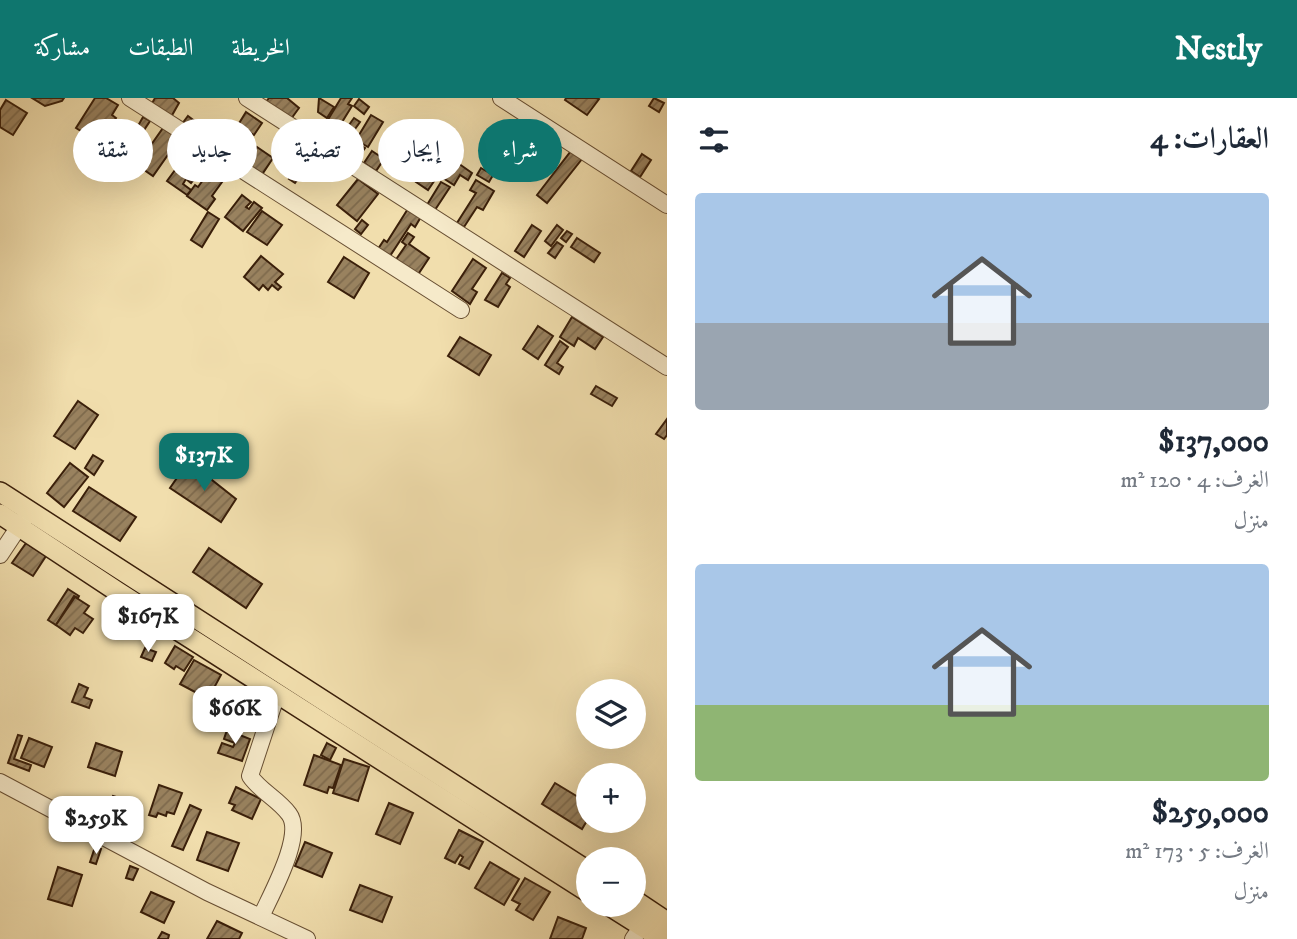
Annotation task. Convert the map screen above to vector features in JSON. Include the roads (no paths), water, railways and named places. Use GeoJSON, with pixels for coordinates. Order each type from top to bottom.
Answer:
{"type":"FeatureCollection","features":[{"type":"Feature","properties":{"kind":"main road"},"geometry":{"type":"LineString","coordinates":[[0,492],[25,519],[277,694],[576,884]]}},
{"type":"Feature","properties":{"kind":"main road"},"geometry":{"type":"LineString","coordinates":[[0,513],[25,519],[576,863]]}},
{"type":"Feature","properties":{"kind":"main road"},"geometry":{"type":"LineString","coordinates":[[646,912],[664,931]]}},
{"type":"Feature","properties":{"kind":"main road"},"geometry":{"type":"LineString","coordinates":[[621,917],[638,933],[664,931]]}},
{"type":"Feature","properties":{"kind":"street"},"geometry":{"type":"LineString","coordinates":[[130,98],[461,310]]}},
{"type":"Feature","properties":{"kind":"street"},"geometry":{"type":"LineString","coordinates":[[247,98],[667,367]]}},
{"type":"Feature","properties":{"kind":"street"},"geometry":{"type":"LineString","coordinates":[[501,98],[667,205]]}},
{"type":"Feature","properties":{"kind":"street"},"geometry":{"type":"LineString","coordinates":[[0,555],[25,519]]}},
{"type":"Feature","properties":{"kind":"street"},"geometry":{"type":"LineString","coordinates":[[261,917],[289,853],[293,830],[290,815],[258,787],[250,776],[277,694]]}},
{"type":"Feature","properties":{"kind":"street"},"geometry":{"type":"LineString","coordinates":[[0,782],[135,855],[307,939]]}}]}
